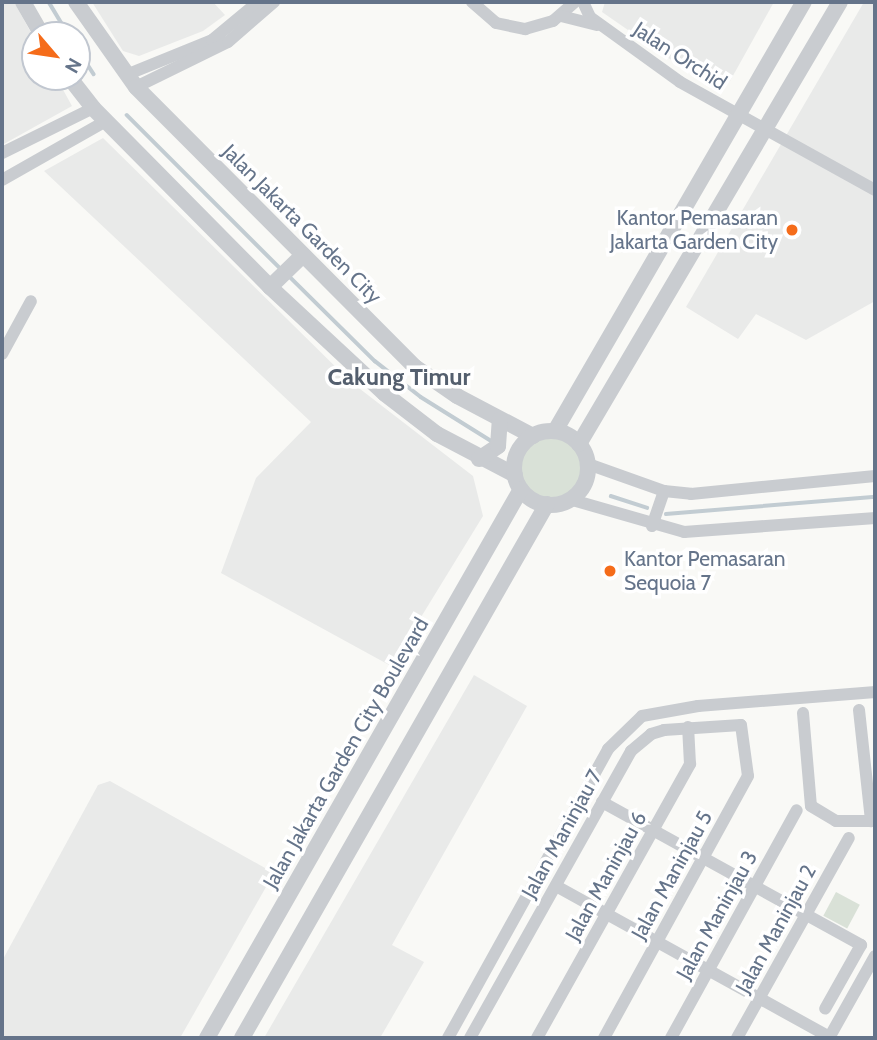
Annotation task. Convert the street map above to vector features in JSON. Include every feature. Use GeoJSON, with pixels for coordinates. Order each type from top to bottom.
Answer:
{"type":"FeatureCollection","features":[{"type":"Feature","properties":{"kind":"street"},"geometry":{"type":"LineString","coordinates":[[23,2],[34,21]]}},
{"type":"Feature","properties":{"kind":"street","name":"Jalan Jakarta Garden City"},"geometry":{"type":"LineString","coordinates":[[76,2],[131,81],[299,259],[415,367],[500,420],[533,436]]}},
{"type":"Feature","properties":{"kind":"street"},"geometry":{"type":"LineString","coordinates":[[131,81],[212,40],[258,2]]}},
{"type":"Feature","properties":{"kind":"street"},"geometry":{"type":"LineString","coordinates":[[131,81],[228,41],[274,2]]}},
{"type":"Feature","properties":{"kind":"street"},"geometry":{"type":"LineString","coordinates":[[472,2],[488,18],[515,28],[544,25],[561,16],[575,2]]}},
{"type":"Feature","properties":{"kind":"street"},"geometry":{"type":"LineString","coordinates":[[583,2],[590,17],[601,26]]}},
{"type":"Feature","properties":{"kind":"street"},"geometry":{"type":"LineString","coordinates":[[555,431],[804,2]]}},
{"type":"Feature","properties":{"kind":"street"},"geometry":{"type":"LineString","coordinates":[[579,444],[841,2]]}},
{"type":"Feature","properties":{"kind":"street"},"geometry":{"type":"LineString","coordinates":[[561,16],[601,26]]}},
{"type":"Feature","properties":{"kind":"street","name":"Jalan Orchid"},"geometry":{"type":"LineString","coordinates":[[601,26],[764,132],[875,190]]}},
{"type":"Feature","properties":{"kind":"street"},"geometry":{"type":"LineString","coordinates":[[80,91],[106,121],[385,394],[491,450],[518,482],[547,504]]}},
{"type":"Feature","properties":{"kind":"street"},"geometry":{"type":"LineString","coordinates":[[2,153],[93,108]]}},
{"type":"Feature","properties":{"kind":"street"},"geometry":{"type":"LineString","coordinates":[[2,180],[106,121]]}},
{"type":"Feature","properties":{"kind":"street"},"geometry":{"type":"LineString","coordinates":[[274,284],[299,259]]}},
{"type":"Feature","properties":{"kind":"street"},"geometry":{"type":"LineString","coordinates":[[2,354],[31,300]]}},
{"type":"Feature","properties":{"kind":"street"},"geometry":{"type":"LineString","coordinates":[[566,412],[574,427],[591,424]]}},
{"type":"Feature","properties":{"kind":"street"},"geometry":{"type":"LineString","coordinates":[[491,450],[500,420]]}},
{"type":"Feature","properties":{"kind":"street"},"geometry":{"type":"LineString","coordinates":[[518,482],[517,453],[533,436],[555,431],[579,444],[588,464],[584,483],[569,499]]}},
{"type":"Feature","properties":{"kind":"street"},"geometry":{"type":"LineString","coordinates":[[588,464],[664,491],[691,494],[875,477]]}},
{"type":"Feature","properties":{"kind":"street","name":"Jalan Jakarta Garden City Boulevard"},"geometry":{"type":"LineString","coordinates":[[207,1038],[518,482]]}},
{"type":"Feature","properties":{"kind":"street"},"geometry":{"type":"LineString","coordinates":[[652,526],[664,491]]}},
{"type":"Feature","properties":{"kind":"street"},"geometry":{"type":"LineString","coordinates":[[242,1038],[547,504],[569,499],[652,526],[684,532],[875,518]]}},
{"type":"Feature","properties":{"kind":"street"},"geometry":{"type":"LineString","coordinates":[[448,1038],[608,749],[642,716],[698,706],[875,692]]}},
{"type":"Feature","properties":{"kind":"street"},"geometry":{"type":"LineString","coordinates":[[803,713],[811,806],[836,821],[873,821],[859,710]]}},
{"type":"Feature","properties":{"kind":"street","name":"Jalan Maninjau 7"},"geometry":{"type":"LineString","coordinates":[[470,1038],[602,802],[640,742],[664,730],[741,725]]}},
{"type":"Feature","properties":{"kind":"street","name":"Jalan Maninjau 5"},"geometry":{"type":"LineString","coordinates":[[604,1038],[748,776],[741,725]]}},
{"type":"Feature","properties":{"kind":"street","name":"Jalan Maninjau 6"},"geometry":{"type":"LineString","coordinates":[[537,1038],[691,764],[688,727]]}},
{"type":"Feature","properties":{"kind":"street"},"geometry":{"type":"LineString","coordinates":[[602,802],[861,945],[825,1009]]}},
{"type":"Feature","properties":{"kind":"street","name":"Jalan Maninjau 3"},"geometry":{"type":"LineString","coordinates":[[671,1038],[797,810]]}},
{"type":"Feature","properties":{"kind":"street","name":"Jalan Maninjau 2"},"geometry":{"type":"LineString","coordinates":[[737,1038],[849,838]]}},
{"type":"Feature","properties":{"kind":"street"},"geometry":{"type":"LineString","coordinates":[[554,889],[707,973],[816,1038]]}},
{"type":"Feature","properties":{"kind":"street"},"geometry":{"type":"LineString","coordinates":[[757,1002],[830,1038],[875,956]]}},
{"type":"Feature","properties":{"kind":"shaded area"},"geometry":{"type":"Polygon","coordinates":[[[2,2],[14,2],[24,21],[21,21],[21,91],[64,91],[72,106],[2,145],[2,2]]]}},
{"type":"Feature","properties":{"kind":"shaded area"},"geometry":{"type":"Polygon","coordinates":[[[92,2],[213,2],[225,15],[203,31],[139,56],[123,51],[92,2]]]}},
{"type":"Feature","properties":{"kind":"shaded area"},"geometry":{"type":"Polygon","coordinates":[[[605,2],[774,2],[730,81],[719,85],[696,77],[602,12],[605,2]]]}},
{"type":"Feature","properties":{"kind":"shaded area"},"geometry":{"type":"Polygon","coordinates":[[[864,2],[875,2],[875,301],[806,340],[756,314],[738,339],[686,307],[864,2]]]}},
{"type":"Feature","properties":{"kind":"shaded area"},"geometry":{"type":"Polygon","coordinates":[[[103,138],[351,382],[473,476],[483,516],[391,666],[221,573],[256,478],[311,422],[44,171],[103,138]]]}},
{"type":"Feature","properties":{"kind":"shaded area"},"geometry":{"type":"Polygon","coordinates":[[[558,432],[577,442],[585,454],[585,482],[577,494],[565,502],[544,504],[525,494],[517,482],[515,461],[525,442],[537,434],[558,432]]]}},
{"type":"Feature","properties":{"kind":"shaded area"},"geometry":{"type":"Polygon","coordinates":[[[474,675],[527,706],[392,945],[424,962],[380,1038],[264,1038],[474,675]]]}},
{"type":"Feature","properties":{"kind":"shaded area"},"geometry":{"type":"Polygon","coordinates":[[[110,781],[274,873],[180,1038],[2,1038],[2,961],[98,785],[110,781]]]}},
{"type":"Feature","properties":{"kind":"shaded area"},"geometry":{"type":"Polygon","coordinates":[[[836,892],[860,905],[847,929],[823,916],[836,892]]]}},
{"type":"Feature","properties":{"kind":"waterway"},"geometry":{"type":"LineString","coordinates":[[49,2],[61,21]]}},
{"type":"Feature","properties":{"kind":"waterway"},"geometry":{"type":"LineString","coordinates":[[91,69],[94,74]]}},
{"type":"Feature","properties":{"kind":"waterway"},"geometry":{"type":"LineString","coordinates":[[127,115],[281,269]]}},
{"type":"Feature","properties":{"kind":"waterway"},"geometry":{"type":"LineString","coordinates":[[289,276],[375,361],[421,397],[493,442]]}},
{"type":"Feature","properties":{"kind":"waterway"},"geometry":{"type":"LineString","coordinates":[[611,496],[647,508]]}},
{"type":"Feature","properties":{"kind":"waterway"},"geometry":{"type":"LineString","coordinates":[[666,514],[875,497]]}},
{"type":"Feature","properties":{"kind":"place","name":"Kantor Pemasaran Jakarta Garden City"},"geometry":{"type":"Point","coordinates":[792,230]}},
{"type":"Feature","properties":{"kind":"place","name":"Kantor Pemasaran Sequoia 7"},"geometry":{"type":"Point","coordinates":[610,571]}},
{"type":"Feature","properties":{"kind":"district","name":"Cakung Timur"},"geometry":{"type":"Point","coordinates":[399,377]}}]}
